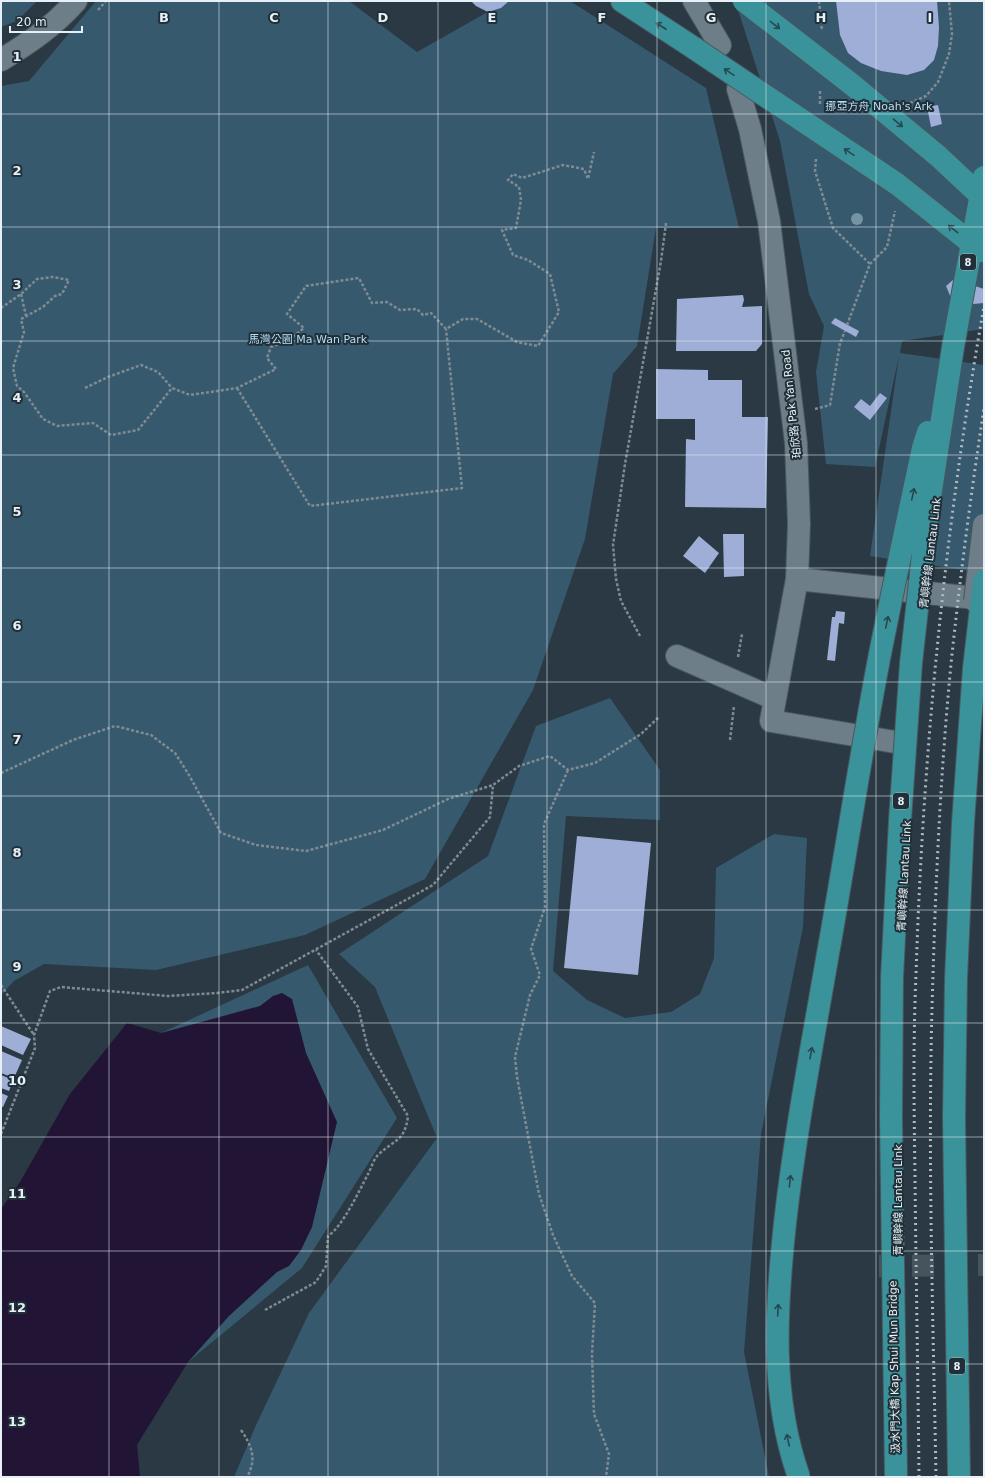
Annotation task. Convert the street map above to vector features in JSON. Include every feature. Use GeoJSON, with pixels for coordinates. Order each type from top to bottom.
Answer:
{"type":"FeatureCollection","features":[{"type":"Feature","properties":{"kind":"highway"},"geometry":{"type":"LineString","coordinates":[[622,1],[897,184],[984,253]]}},
{"type":"Feature","properties":{"kind":"highway"},"geometry":{"type":"LineString","coordinates":[[744,1],[850,83],[938,156],[984,199]]}},
{"type":"Feature","properties":{"kind":"highway","name":"青嶼幹線 Lantau Link"},"geometry":{"type":"LineString","coordinates":[[892,1257],[892,976],[900,820],[911,663],[926,532],[953,347],[984,177]]}},
{"type":"Feature","properties":{"kind":"highway"},"geometry":{"type":"LineString","coordinates":[[799,1477],[783,1416],[778,1368],[780,1266],[792,1165],[879,660],[923,448],[953,347]]}},
{"type":"Feature","properties":{"kind":"highway","name":"8"},"geometry":{"type":"LineString","coordinates":[[959,1477],[954,1118],[956,970],[963,823],[974,668],[984,581]]}},
{"type":"Feature","properties":{"kind":"highway","name":"汲水門大橋 Kap Shui Mun Bridge"},"geometry":{"type":"LineString","coordinates":[[892,1257],[896,1477]]}},
{"type":"Feature","properties":{"kind":"street"},"geometry":{"type":"LineString","coordinates":[[1,60],[34,39],[63,16],[76,1]]}},
{"type":"Feature","properties":{"kind":"street"},"geometry":{"type":"LineString","coordinates":[[694,1],[720,45]]}},
{"type":"Feature","properties":{"kind":"street","name":"珀欣路 Pak Yan Road"},"geometry":{"type":"LineString","coordinates":[[738,90],[750,129],[769,221],[796,443],[799,524],[797,579],[771,721],[895,742]]}},
{"type":"Feature","properties":{"kind":"street","name":"青嶼幹線 Lantau Link"},"geometry":{"type":"LineString","coordinates":[[902,1477],[898,1111],[899,977],[907,812],[918,663],[935,510],[959,348],[984,209]]}},
{"type":"Feature","properties":{"kind":"street"},"geometry":{"type":"LineString","coordinates":[[953,1477],[948,1118],[949,920],[968,668],[984,525]]}},
{"type":"Feature","properties":{"kind":"street"},"geometry":{"type":"LineString","coordinates":[[797,579],[984,599]]}},
{"type":"Feature","properties":{"kind":"street"},"geometry":{"type":"LineString","coordinates":[[677,656],[774,699]]}},
{"type":"Feature","properties":{"kind":"path"},"geometry":{"type":"LineString","coordinates":[[905,105],[926,96],[938,82],[949,54],[952,34],[949,1]]}},
{"type":"Feature","properties":{"kind":"path"},"geometry":{"type":"LineString","coordinates":[[446,329],[462,319],[477,319],[517,342],[538,346],[559,312],[550,274],[528,260],[513,255],[502,230],[516,228],[521,200],[520,187],[508,180],[513,174],[522,178],[563,165],[584,169],[588,179],[594,152]]}},
{"type":"Feature","properties":{"kind":"path"},"geometry":{"type":"LineString","coordinates":[[816,156],[815,171],[833,228],[870,264]]}},
{"type":"Feature","properties":{"kind":"path"},"geometry":{"type":"LineString","coordinates":[[847,325],[870,264],[887,247],[895,209]]}},
{"type":"Feature","properties":{"kind":"path"},"geometry":{"type":"LineString","coordinates":[[640,636],[621,601],[616,578],[613,545],[625,464],[662,261],[666,223]]}},
{"type":"Feature","properties":{"kind":"path"},"geometry":{"type":"LineString","coordinates":[[1,308],[21,294],[38,279],[53,276],[69,280],[62,294],[56,296],[43,307],[21,320],[24,332],[13,368],[17,386],[24,392],[43,420],[57,426],[93,423],[111,435],[138,430],[172,388]]}},
{"type":"Feature","properties":{"kind":"path"},"geometry":{"type":"LineString","coordinates":[[85,388],[108,377],[141,365],[158,372],[172,388],[190,395],[237,388],[276,369],[267,358],[271,347],[289,340],[304,328],[287,314],[306,286],[359,278],[372,303],[387,302],[400,310],[417,310],[423,315],[431,313],[446,329],[462,488],[310,506],[237,388]]}},
{"type":"Feature","properties":{"kind":"path"},"geometry":{"type":"LineString","coordinates":[[21,294],[26,316]]}},
{"type":"Feature","properties":{"kind":"path"},"geometry":{"type":"LineString","coordinates":[[810,410],[830,405],[840,343],[845,331]]}},
{"type":"Feature","properties":{"kind":"path"},"geometry":{"type":"LineString","coordinates":[[568,770],[595,763],[641,734],[659,716]]}},
{"type":"Feature","properties":{"kind":"path"},"geometry":{"type":"LineString","coordinates":[[1,773],[73,740],[115,726],[151,735],[175,753],[221,833],[256,845],[306,851],[383,830],[448,799],[493,785],[519,766],[550,756],[568,770]]}},
{"type":"Feature","properties":{"kind":"path"},"geometry":{"type":"LineString","coordinates":[[568,770],[544,824],[545,907],[531,948],[540,975],[530,995],[515,1057],[517,1077],[539,1194],[553,1235],[572,1276],[595,1303],[592,1354],[594,1414],[609,1454],[606,1477]]}},
{"type":"Feature","properties":{"kind":"path"},"geometry":{"type":"LineString","coordinates":[[1,1134],[35,1048],[34,1035],[50,991],[61,987],[168,996],[242,990],[433,885],[490,817],[493,785]]}},
{"type":"Feature","properties":{"kind":"path"},"geometry":{"type":"LineString","coordinates":[[265,1310],[316,1282],[326,1266],[328,1236],[334,1232],[357,1196],[377,1156],[401,1137],[407,1126],[408,1116],[368,1049],[358,1007],[316,950]]}},
{"type":"Feature","properties":{"kind":"path"},"geometry":{"type":"LineString","coordinates":[[1,985],[34,1035]]}},
{"type":"Feature","properties":{"kind":"path"},"geometry":{"type":"LineString","coordinates":[[241,1430],[250,1444],[252,1457],[251,1471],[248,1477]]}},
{"type":"Feature","properties":{"kind":"green space"},"geometry":{"type":"Polygon","coordinates":[[[1,1],[37,1],[17,21],[1,27],[1,1]]]}},
{"type":"Feature","properties":{"kind":"green space","name":"馬灣公園 Ma Wan Park"},"geometry":{"type":"Polygon","coordinates":[[[96,1],[349,1],[417,52],[507,1],[570,1],[706,88],[739,228],[656,228],[637,346],[613,374],[585,539],[533,690],[425,879],[305,935],[156,970],[44,964],[14,981],[1,995],[1,86],[29,81],[96,1]]]}},
{"type":"Feature","properties":{"kind":"green space","name":"挪亞方舟 Noah's Ark"},"geometry":{"type":"Polygon","coordinates":[[[731,1],[984,1],[984,329],[902,341],[900,353],[984,365],[984,573],[870,556],[899,356],[875,467],[826,464],[816,372],[824,326],[809,294],[780,141],[739,13],[731,1]]]}},
{"type":"Feature","properties":{"kind":"green space"},"geometry":{"type":"Polygon","coordinates":[[[610,698],[660,770],[660,820],[566,816],[553,971],[587,1000],[625,1018],[671,1012],[700,994],[714,958],[716,868],[774,834],[807,838],[803,927],[761,1134],[744,1352],[769,1477],[234,1477],[257,1423],[309,1313],[437,1138],[375,987],[339,954],[488,856],[536,726],[610,698]]]}},
{"type":"Feature","properties":{"kind":"green space"},"geometry":{"type":"Polygon","coordinates":[[[308,965],[397,1118],[302,1268],[188,1362],[161,1033],[308,965]]]}},
{"type":"Feature","properties":{"kind":"shaded area"},"geometry":{"type":"Polygon","coordinates":[[[282,993],[292,999],[306,1053],[337,1122],[312,1227],[301,1250],[289,1266],[277,1272],[229,1316],[188,1362],[137,1445],[140,1477],[1,1477],[1,1209],[20,1182],[70,1094],[127,1023],[161,1033],[260,1006],[273,996],[282,993]]]}},
{"type":"Feature","properties":{"kind":"building"},"geometry":{"type":"Polygon","coordinates":[[[471,1],[509,1],[501,8],[488,12],[476,6],[471,1]]]}},
{"type":"Feature","properties":{"kind":"building","name":"挪亞方舟 Noah's Ark"},"geometry":{"type":"Polygon","coordinates":[[[836,1],[937,1],[939,27],[938,46],[934,60],[924,70],[907,75],[881,71],[861,63],[848,53],[840,35],[836,1]]]}},
{"type":"Feature","properties":{"kind":"building"},"geometry":{"type":"Polygon","coordinates":[[[938,105],[942,124],[931,127],[927,107],[938,105]]]}},
{"type":"Feature","properties":{"kind":"building"},"geometry":{"type":"Polygon","coordinates":[[[954,279],[984,289],[984,303],[973,304],[951,298],[946,286],[954,279]]]}},
{"type":"Feature","properties":{"kind":"building"},"geometry":{"type":"Polygon","coordinates":[[[743,295],[744,300],[742,307],[762,306],[762,344],[756,351],[676,351],[677,299],[743,295]]]}},
{"type":"Feature","properties":{"kind":"building"},"geometry":{"type":"Polygon","coordinates":[[[835,318],[859,331],[856,337],[831,323],[835,318]]]}},
{"type":"Feature","properties":{"kind":"building"},"geometry":{"type":"Polygon","coordinates":[[[656,369],[708,370],[708,380],[742,380],[742,417],[768,417],[766,508],[685,507],[686,439],[695,440],[695,419],[656,419],[656,369]]]}},
{"type":"Feature","properties":{"kind":"building"},"geometry":{"type":"Polygon","coordinates":[[[880,393],[887,398],[870,420],[854,407],[861,399],[870,406],[880,393]]]}},
{"type":"Feature","properties":{"kind":"building"},"geometry":{"type":"Polygon","coordinates":[[[723,534],[744,534],[744,576],[724,577],[723,534]]]}},
{"type":"Feature","properties":{"kind":"building"},"geometry":{"type":"Polygon","coordinates":[[[699,536],[719,553],[705,573],[683,556],[699,536]]]}},
{"type":"Feature","properties":{"kind":"building"},"geometry":{"type":"Polygon","coordinates":[[[836,611],[845,612],[844,624],[839,623],[835,661],[827,660],[832,617],[835,617],[836,611]]]}},
{"type":"Feature","properties":{"kind":"building"},"geometry":{"type":"Polygon","coordinates":[[[577,836],[651,843],[638,975],[564,968],[577,836]]]}},
{"type":"Feature","properties":{"kind":"building"},"geometry":{"type":"Polygon","coordinates":[[[1,1026],[31,1039],[23,1055],[1,1045],[1,1026]]]}},
{"type":"Feature","properties":{"kind":"building"},"geometry":{"type":"Polygon","coordinates":[[[1,1051],[22,1060],[14,1078],[1,1073],[1,1051]]]}},
{"type":"Feature","properties":{"kind":"building"},"geometry":{"type":"Polygon","coordinates":[[[1,1075],[13,1080],[9,1091],[1,1088],[1,1075]]]}},
{"type":"Feature","properties":{"kind":"building"},"geometry":{"type":"Polygon","coordinates":[[[1,1093],[8,1096],[3,1107],[1,1106],[1,1093]]]}},
{"type":"Feature","properties":{"kind":"tunnel"},"geometry":{"type":"LineString","coordinates":[[879,1266],[984,1265]]}},
{"type":"Feature","properties":{"kind":"railway"},"geometry":{"type":"LineString","coordinates":[[919,1477],[914,1126],[915,1000],[919,891],[930,723],[947,556],[970,389],[984,306]]}},
{"type":"Feature","properties":{"kind":"railway"},"geometry":{"type":"LineString","coordinates":[[936,1477],[931,1226],[931,1039],[937,859],[944,742],[951,664],[966,536],[984,408]]}}]}
